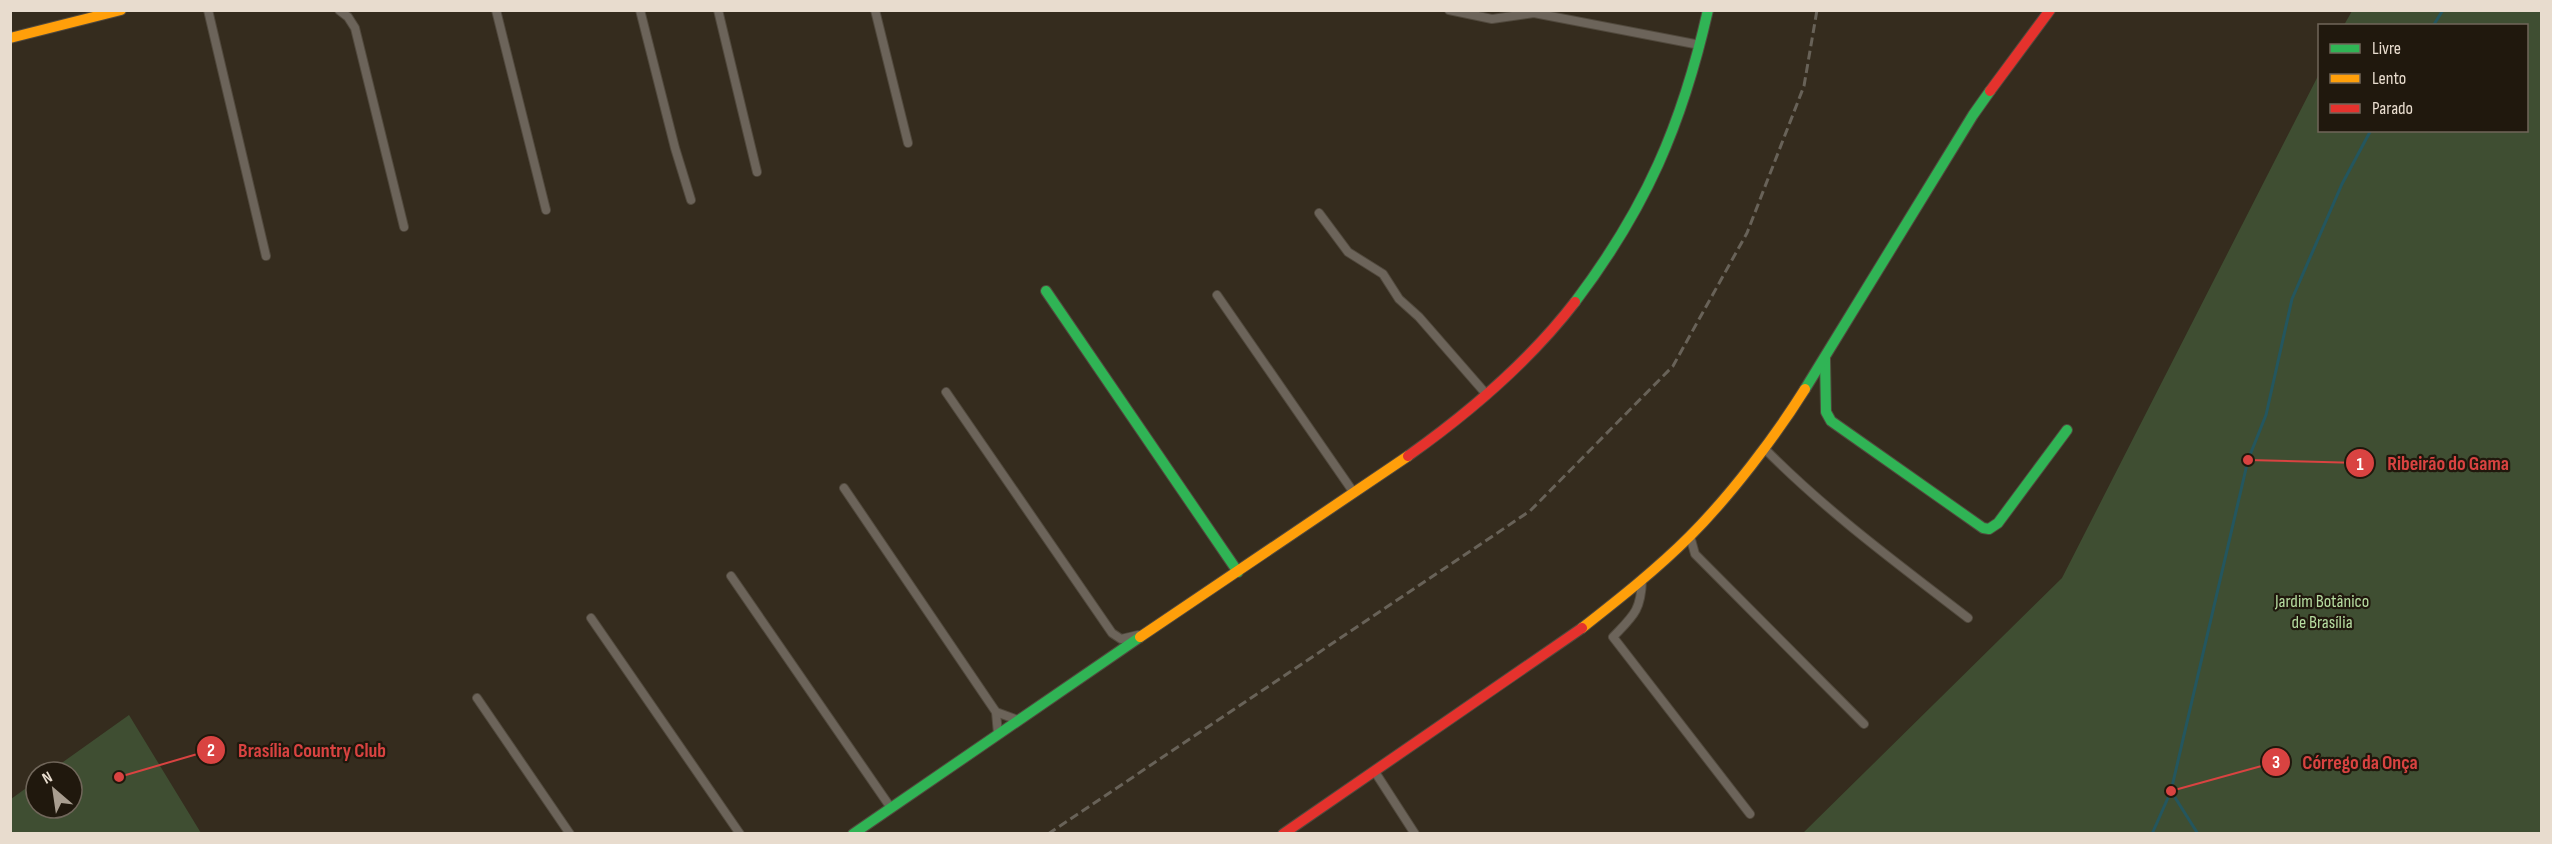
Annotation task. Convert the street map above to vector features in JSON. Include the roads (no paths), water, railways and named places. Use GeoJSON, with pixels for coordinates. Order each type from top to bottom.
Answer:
{"type":"FeatureCollection","features":[{"type":"Feature","properties":{"kind":"street"},"geometry":{"type":"LineString","coordinates":[[10,38],[121,10]]}},
{"type":"Feature","properties":{"kind":"street"},"geometry":{"type":"LineString","coordinates":[[208,10],[267,256]]}},
{"type":"Feature","properties":{"kind":"street"},"geometry":{"type":"LineString","coordinates":[[496,10],[546,210]]}},
{"type":"Feature","properties":{"kind":"street"},"geometry":{"type":"LineString","coordinates":[[640,10],[675,148],[691,200]]}},
{"type":"Feature","properties":{"kind":"street"},"geometry":{"type":"LineString","coordinates":[[718,10],[757,172]]}},
{"type":"Feature","properties":{"kind":"street"},"geometry":{"type":"LineString","coordinates":[[875,10],[908,143]]}},
{"type":"Feature","properties":{"kind":"street"},"geometry":{"type":"LineString","coordinates":[[1449,10],[1492,19],[1534,13],[1700,45]]}},
{"type":"Feature","properties":{"kind":"street"},"geometry":{"type":"LineString","coordinates":[[853,834],[1354,493],[1459,418],[1487,395],[1534,348],[1571,305],[1604,262],[1636,210],[1671,140],[1700,45],[1708,10]]}},
{"type":"Feature","properties":{"kind":"street"},"geometry":{"type":"LineString","coordinates":[[1283,834],[1577,632],[1642,580],[1690,536],[1789,415],[1973,115],[2050,10]]}},
{"type":"Feature","properties":{"kind":"street"},"geometry":{"type":"LineString","coordinates":[[342,11],[355,28],[404,227]]}},
{"type":"Feature","properties":{"kind":"street"},"geometry":{"type":"LineString","coordinates":[[1319,213],[1348,252],[1383,274],[1400,299],[1419,317],[1487,395]]}},
{"type":"Feature","properties":{"kind":"street"},"geometry":{"type":"LineString","coordinates":[[1046,291],[1238,572]]}},
{"type":"Feature","properties":{"kind":"street"},"geometry":{"type":"LineString","coordinates":[[1217,295],[1354,493]]}},
{"type":"Feature","properties":{"kind":"street"},"geometry":{"type":"LineString","coordinates":[[1825,358],[1826,412],[1831,421],[1983,528],[1989,529],[1998,523],[2067,430]]}},
{"type":"Feature","properties":{"kind":"street"},"geometry":{"type":"LineString","coordinates":[[946,392],[1112,633],[1118,638],[1125,639],[1149,631]]}},
{"type":"Feature","properties":{"kind":"street"},"geometry":{"type":"LineString","coordinates":[[1764,448],[1840,518],[1968,618]]}},
{"type":"Feature","properties":{"kind":"street"},"geometry":{"type":"LineString","coordinates":[[844,488],[996,712],[998,734]]}},
{"type":"Feature","properties":{"kind":"street"},"geometry":{"type":"LineString","coordinates":[[1690,536],[1695,554],[1864,724]]}},
{"type":"Feature","properties":{"kind":"street"},"geometry":{"type":"LineString","coordinates":[[1675,551],[1695,554]]}},
{"type":"Feature","properties":{"kind":"street"},"geometry":{"type":"LineString","coordinates":[[731,576],[891,808]]}},
{"type":"Feature","properties":{"kind":"street"},"geometry":{"type":"LineString","coordinates":[[1642,580],[1641,602],[1613,637],[1750,814]]}},
{"type":"Feature","properties":{"kind":"street"},"geometry":{"type":"LineString","coordinates":[[591,618],[740,834]]}},
{"type":"Feature","properties":{"kind":"street"},"geometry":{"type":"LineString","coordinates":[[477,698],[570,834]]}},
{"type":"Feature","properties":{"kind":"street"},"geometry":{"type":"LineString","coordinates":[[996,712],[1018,720]]}},
{"type":"Feature","properties":{"kind":"street"},"geometry":{"type":"LineString","coordinates":[[1375,772],[1415,834]]}},
{"type":"Feature","properties":{"kind":"waterway"},"geometry":{"type":"LineString","coordinates":[[2434,24],[2443,10]]}},
{"type":"Feature","properties":{"kind":"waterway"},"geometry":{"type":"LineString","coordinates":[[2152,834],[2171,791],[2248,460],[2266,415],[2292,299],[2342,184],[2370,132]]}},
{"type":"Feature","properties":{"kind":"waterway"},"geometry":{"type":"LineString","coordinates":[[2171,791],[2198,834]]}},
{"type":"Feature","properties":{"kind":"railway"},"geometry":{"type":"LineString","coordinates":[[1048,834],[1530,511],[1673,366],[1747,233],[1804,86],[1817,10]]}},
{"type":"Feature","properties":{"kind":"place","name":"Ribeirão do Gama"},"geometry":{"type":"Point","coordinates":[2248,460]}},
{"type":"Feature","properties":{"kind":"place","name":"Brasília Country Club"},"geometry":{"type":"Point","coordinates":[119,777]}},
{"type":"Feature","properties":{"kind":"place","name":"Córrego da Onça"},"geometry":{"type":"Point","coordinates":[2171,791]}},
{"type":"Feature","properties":{"kind":"park label","name":"Jardim Botânico de Brasília"},"geometry":{"type":"Point","coordinates":[2322,611]}}]}
